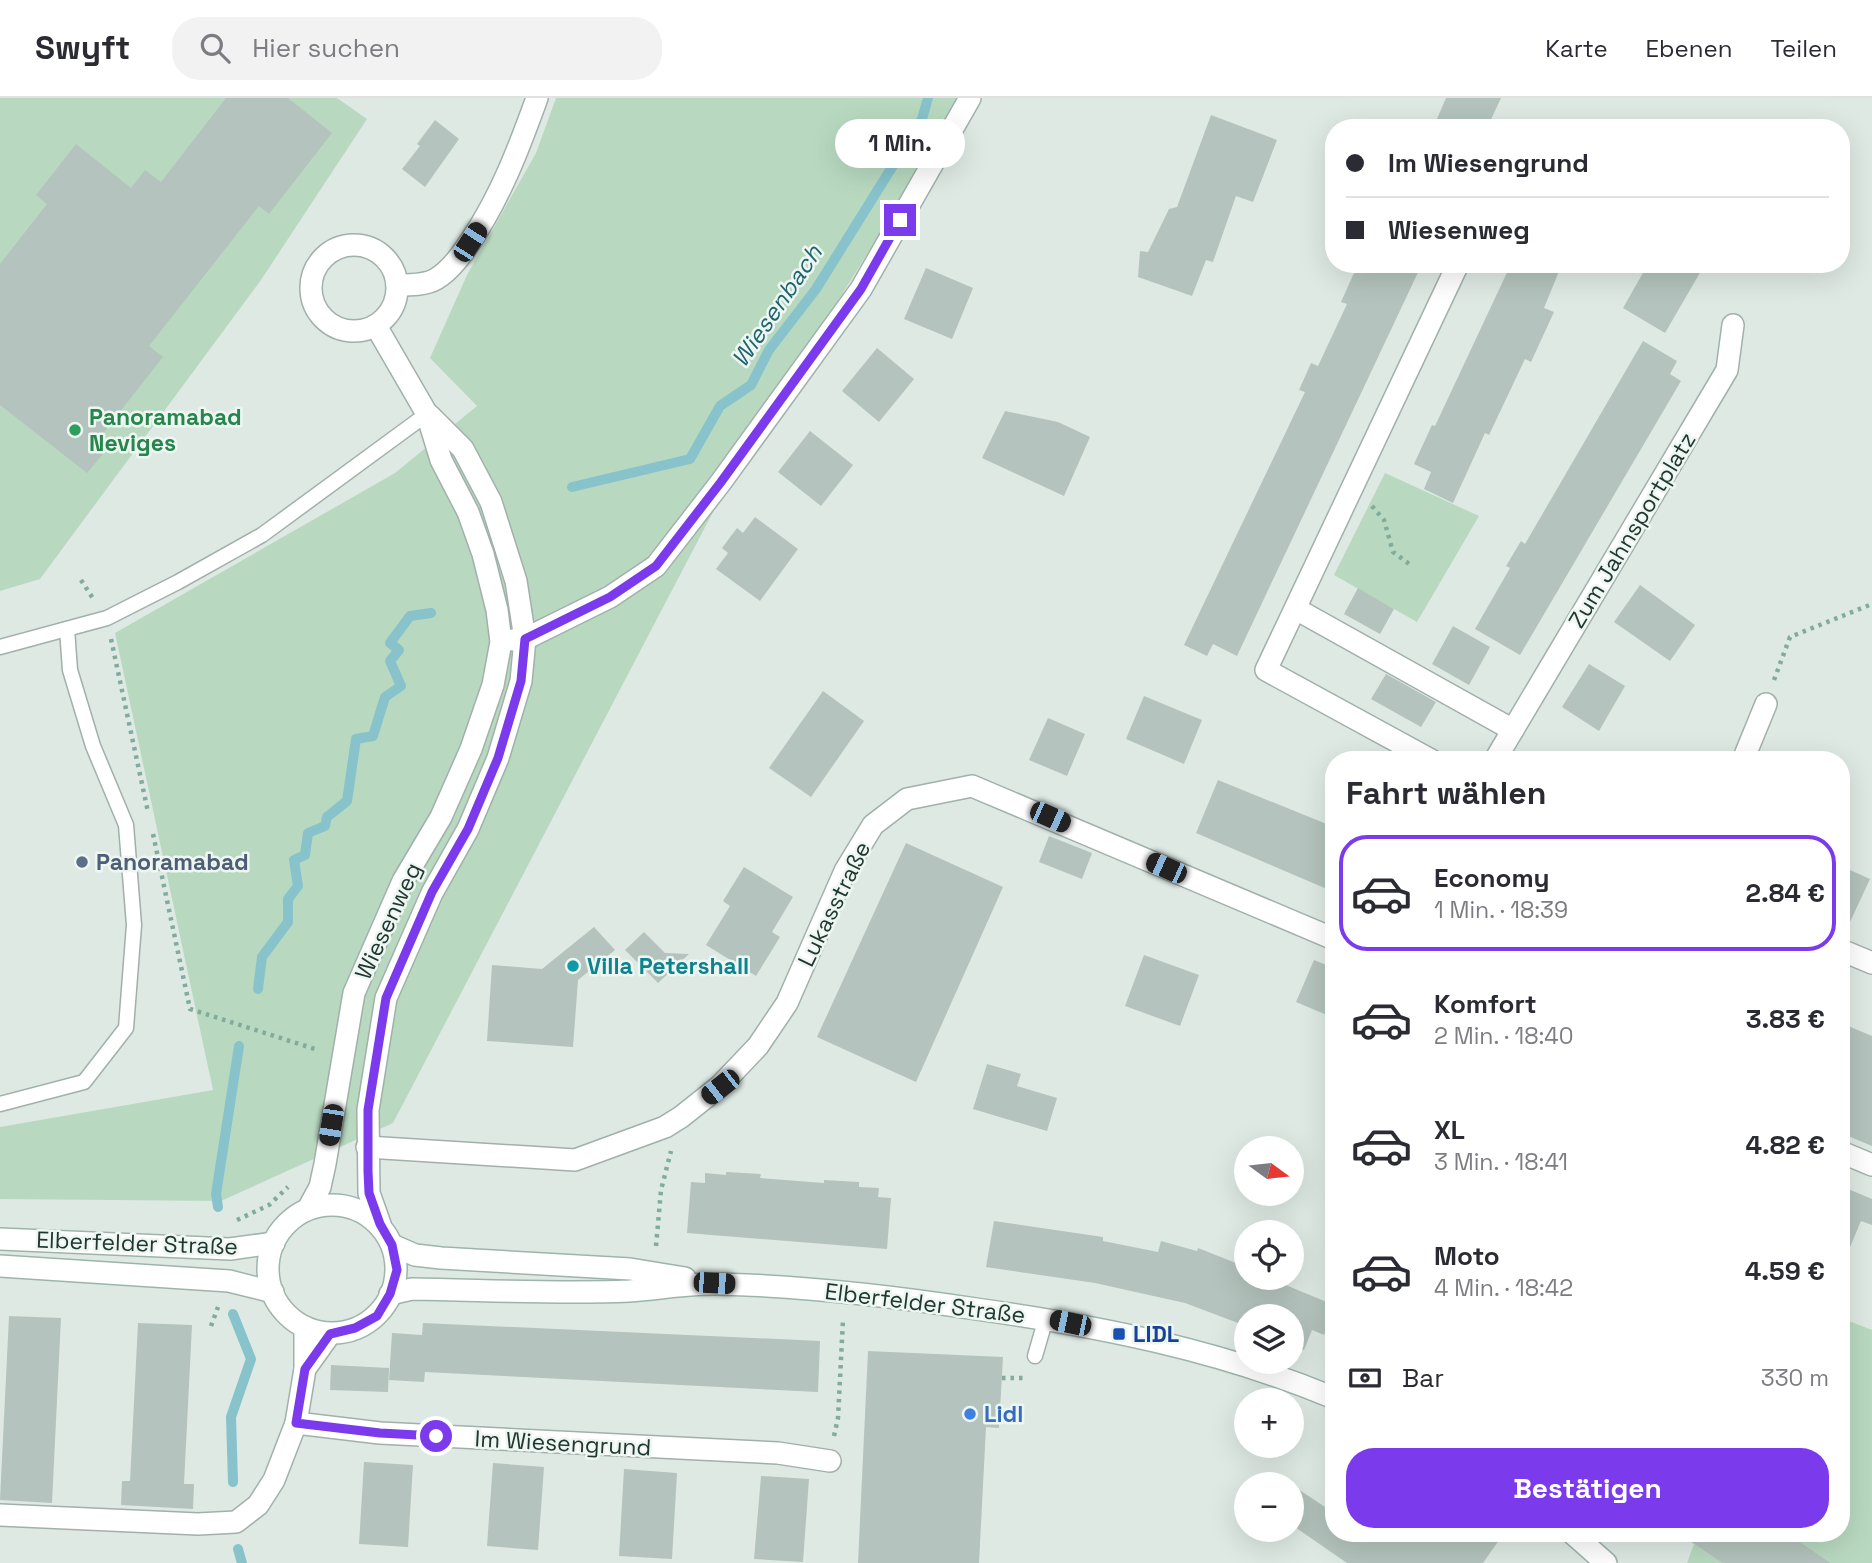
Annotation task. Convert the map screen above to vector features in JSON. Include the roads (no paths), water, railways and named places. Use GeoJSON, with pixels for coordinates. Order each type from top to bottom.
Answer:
{"type":"FeatureCollection","features":[{"type":"Feature","properties":{"kind":"street"},"geometry":{"type":"LineString","coordinates":[[399,285],[435,280],[458,260],[493,207],[519,150],[537,98]]}},
{"type":"Feature","properties":{"kind":"street"},"geometry":{"type":"LineString","coordinates":[[500,642],[525,639],[610,597],[656,566],[721,482],[861,289],[970,98]]}},
{"type":"Feature","properties":{"kind":"street"},"geometry":{"type":"LineString","coordinates":[[349,244],[366,245],[381,253],[393,266],[399,285],[397,299],[389,313],[376,326],[342,330],[327,323],[316,309],[312,276],[320,261],[332,249],[349,244]]}},
{"type":"Feature","properties":{"kind":"street"},"geometry":{"type":"LineString","coordinates":[[1414,751],[1266,670],[1454,273]]}},
{"type":"Feature","properties":{"kind":"street","name":"Zum Jahnsportplatz"},"geometry":{"type":"LineString","coordinates":[[1501,751],[1727,370],[1733,325]]}},
{"type":"Feature","properties":{"kind":"street","name":"Wiesenweg"},"geometry":{"type":"LineString","coordinates":[[308,1209],[320,1187],[354,993],[403,881],[441,817],[471,749],[493,685],[500,642],[497,610],[483,554],[468,512],[441,460],[427,414],[376,326]]}},
{"type":"Feature","properties":{"kind":"street","name":"Wiesenweg"},"geometry":{"type":"LineString","coordinates":[[380,1224],[369,1193],[367,1147],[368,1110],[386,998],[432,892],[468,829],[498,758],[521,681],[525,639],[516,581],[491,502],[463,449],[427,414]]}},
{"type":"Feature","properties":{"kind":"street"},"geometry":{"type":"LineString","coordinates":[[1296,609],[1513,730]]}},
{"type":"Feature","properties":{"kind":"street"},"geometry":{"type":"LineString","coordinates":[[1747,751],[1766,704]]}},
{"type":"Feature","properties":{"kind":"street","name":"Lukasstraße"},"geometry":{"type":"LineString","coordinates":[[367,1147],[575,1160],[665,1127],[681,1117],[720,1087],[758,1046],[787,1003],[852,860],[873,825],[907,799],[972,786],[1325,935]]}},
{"type":"Feature","properties":{"kind":"street"},"geometry":{"type":"LineString","coordinates":[[1850,954],[1872,963]]}},
{"type":"Feature","properties":{"kind":"street"},"geometry":{"type":"LineString","coordinates":[[1850,1156],[1872,1165]]}},
{"type":"Feature","properties":{"kind":"street"},"geometry":{"type":"LineString","coordinates":[[334,1203],[358,1210],[380,1224],[392,1245],[397,1270],[390,1294],[377,1316],[355,1328],[330,1334],[305,1327],[285,1314],[272,1292],[267,1267],[274,1243],[287,1221],[308,1209],[334,1203]]}},
{"type":"Feature","properties":{"kind":"street","name":"Elberfelder Straße"},"geometry":{"type":"LineString","coordinates":[[0,1239],[230,1249],[274,1243]]}},
{"type":"Feature","properties":{"kind":"street","name":"Elberfelder Straße"},"geometry":{"type":"LineString","coordinates":[[392,1245],[415,1255],[441,1258],[630,1269],[714,1283],[790,1287],[907,1299],[1046,1318],[1194,1350],[1282,1376],[1325,1394]]}},
{"type":"Feature","properties":{"kind":"street","name":"Elberfelder Straße"},"geometry":{"type":"LineString","coordinates":[[0,1266],[229,1281],[272,1292]]}},
{"type":"Feature","properties":{"kind":"street","name":"Elberfelder Straße"},"geometry":{"type":"LineString","coordinates":[[390,1294],[412,1289],[628,1291],[714,1283]]}},
{"type":"Feature","properties":{"kind":"street"},"geometry":{"type":"LineString","coordinates":[[0,1515],[198,1524],[236,1522],[258,1505],[274,1480],[296,1423],[305,1369],[305,1327]]}},
{"type":"Feature","properties":{"kind":"street"},"geometry":{"type":"LineString","coordinates":[[305,1369],[330,1334]]}},
{"type":"Feature","properties":{"kind":"street","name":"Im Wiesengrund"},"geometry":{"type":"LineString","coordinates":[[296,1423],[394,1434],[778,1453],[830,1461]]}},
{"type":"Feature","properties":{"kind":"street"},"geometry":{"type":"LineString","coordinates":[[1582,1542],[1606,1563]]}},
{"type":"Feature","properties":{"kind":"lane"},"geometry":{"type":"LineString","coordinates":[[0,647],[107,618],[178,582],[262,535],[427,414]]}},
{"type":"Feature","properties":{"kind":"lane"},"geometry":{"type":"LineString","coordinates":[[0,1104],[84,1083],[126,1028],[134,925],[126,825],[89,733],[70,670],[67,629]]}},
{"type":"Feature","properties":{"kind":"lane"},"geometry":{"type":"LineString","coordinates":[[1035,1356],[1046,1318]]}},
{"type":"Feature","properties":{"kind":"waterway","name":"Wiesenbach"},"geometry":{"type":"LineString","coordinates":[[572,487],[690,459],[720,406],[751,385],[769,350],[816,289],[922,119],[928,98]]}},
{"type":"Feature","properties":{"kind":"waterway","name":"Wiesenbach"},"geometry":{"type":"LineString","coordinates":[[258,989],[262,957],[288,922],[288,899],[298,886],[294,860],[305,855],[308,833],[325,826],[327,817],[347,801],[356,739],[373,736],[385,697],[401,686],[390,661],[399,650],[390,643],[410,616],[431,613]]}},
{"type":"Feature","properties":{"kind":"waterway","name":"Wiesenbach"},"geometry":{"type":"LineString","coordinates":[[218,1207],[216,1194],[239,1046]]}},
{"type":"Feature","properties":{"kind":"waterway","name":"Wiesenbach"},"geometry":{"type":"LineString","coordinates":[[233,1314],[251,1359],[231,1417],[233,1482]]}},
{"type":"Feature","properties":{"kind":"waterway","name":"Wiesenbach"},"geometry":{"type":"LineString","coordinates":[[238,1549],[242,1563]]}},
{"type":"Feature","properties":{"kind":"place","name":"Panoramabad Neviges"},"geometry":{"type":"Point","coordinates":[75,430]}},
{"type":"Feature","properties":{"kind":"place","name":"Panoramabad"},"geometry":{"type":"Point","coordinates":[82,862]}},
{"type":"Feature","properties":{"kind":"place","name":"Villa Petershall"},"geometry":{"type":"Point","coordinates":[573,966]}},
{"type":"Feature","properties":{"kind":"place","name":"LIDL"},"geometry":{"type":"Point","coordinates":[1119,1334]}},
{"type":"Feature","properties":{"kind":"place","name":"Lidl"},"geometry":{"type":"Point","coordinates":[970,1414]}}]}
